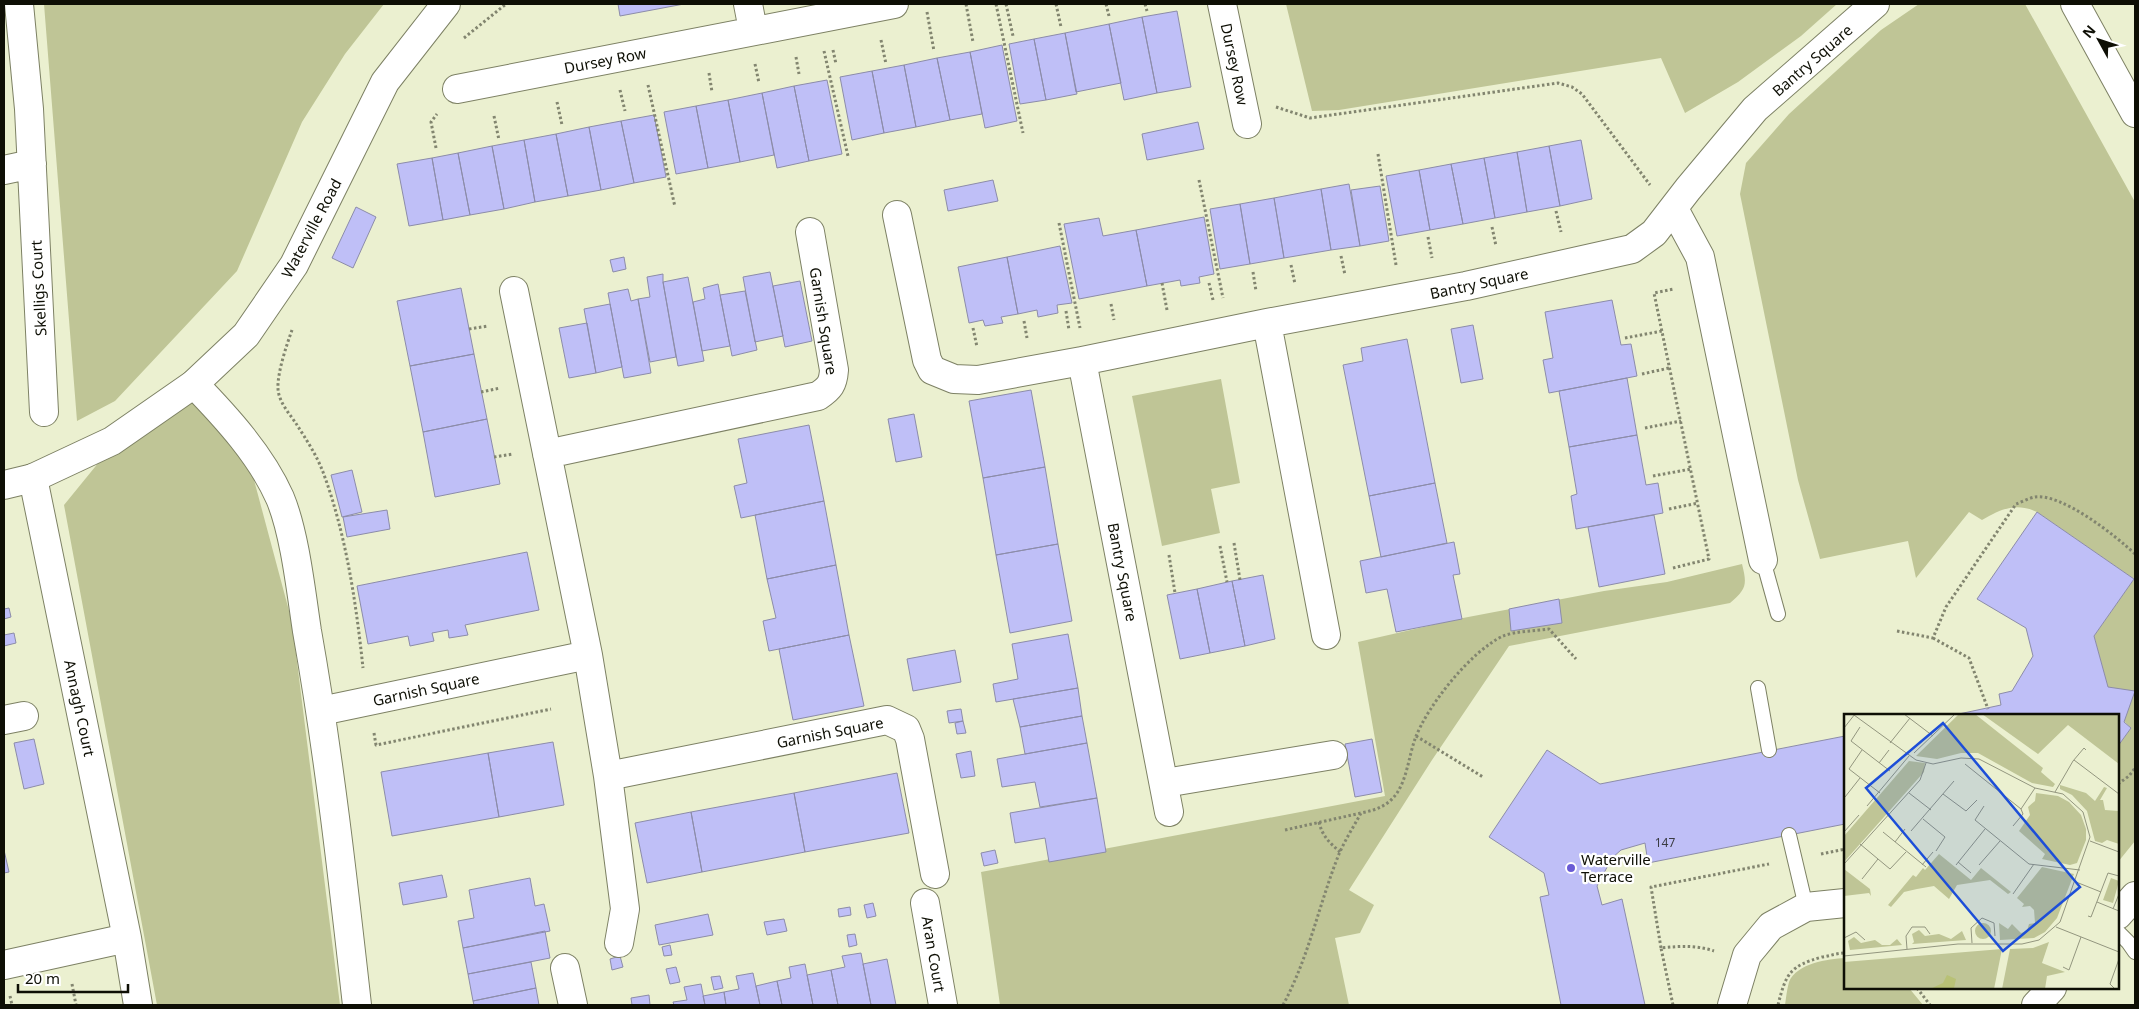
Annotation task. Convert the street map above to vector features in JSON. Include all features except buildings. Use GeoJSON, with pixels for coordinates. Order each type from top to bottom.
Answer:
{"type":"FeatureCollection","features":[{"type":"Feature","properties":{"kind":"street","name":"Skelligs Court"},"geometry":{"type":"LineString","coordinates":[[19,4],[29,109],[44,412]]}},
{"type":"Feature","properties":{"kind":"street","name":"Waterville Road"},"geometry":{"type":"LineString","coordinates":[[4,485],[33,478],[112,441],[194,384],[246,334],[294,265],[385,82],[446,4]]}},
{"type":"Feature","properties":{"kind":"street"},"geometry":{"type":"LineString","coordinates":[[748,4],[753,30]]}},
{"type":"Feature","properties":{"kind":"street","name":"Dursey Row"},"geometry":{"type":"LineString","coordinates":[[457,89],[894,4]]}},
{"type":"Feature","properties":{"kind":"street","name":"Dursey Row"},"geometry":{"type":"LineString","coordinates":[[1222,4],[1247,124]]}},
{"type":"Feature","properties":{"kind":"street","name":"Bantry Square"},"geometry":{"type":"LineString","coordinates":[[897,215],[927,360],[932,370],[954,379],[978,380],[1078,345],[1267,323],[1466,286],[1632,249],[1654,233],[1664,200],[1688,189],[1755,109],[1875,4]]}},
{"type":"Feature","properties":{"kind":"street"},"geometry":{"type":"LineString","coordinates":[[2076,4],[2135,113]]}},
{"type":"Feature","properties":{"kind":"street"},"geometry":{"type":"LineString","coordinates":[[4,170],[32,164]]}},
{"type":"Feature","properties":{"kind":"street"},"geometry":{"type":"LineString","coordinates":[[1664,200],[1700,257],[1762,560]]}},
{"type":"Feature","properties":{"kind":"street","name":"Garnish Square"},"geometry":{"type":"LineString","coordinates":[[546,454],[818,396],[829,389],[833,381],[834,370],[810,232]]}},
{"type":"Feature","properties":{"kind":"street"},"geometry":{"type":"LineString","coordinates":[[514,291],[588,655],[608,776],[626,909],[619,943]]}},
{"type":"Feature","properties":{"kind":"street"},"geometry":{"type":"LineString","coordinates":[[1267,323],[1326,635]]}},
{"type":"Feature","properties":{"kind":"street","name":"Bantry Square"},"geometry":{"type":"LineString","coordinates":[[1078,345],[1165,783],[1169,812]]}},
{"type":"Feature","properties":{"kind":"street"},"geometry":{"type":"LineString","coordinates":[[194,384],[213,404],[258,460],[281,500],[292,543],[321,712],[357,1005]]}},
{"type":"Feature","properties":{"kind":"street","name":"Annagh Court"},"geometry":{"type":"LineString","coordinates":[[33,478],[127,938],[138,1005]]}},
{"type":"Feature","properties":{"kind":"street","name":"Garnish Square"},"geometry":{"type":"LineString","coordinates":[[321,712],[588,655]]}},
{"type":"Feature","properties":{"kind":"street","name":"Garnish Square"},"geometry":{"type":"LineString","coordinates":[[608,776],[887,720],[906,729],[910,739],[935,874]]}},
{"type":"Feature","properties":{"kind":"street"},"geometry":{"type":"LineString","coordinates":[[1165,783],[1333,755]]}},
{"type":"Feature","properties":{"kind":"street"},"geometry":{"type":"LineString","coordinates":[[2119,914],[2135,896]]}},
{"type":"Feature","properties":{"kind":"street","name":"Aran Court"},"geometry":{"type":"LineString","coordinates":[[925,903],[943,1005]]}},
{"type":"Feature","properties":{"kind":"street"},"geometry":{"type":"LineString","coordinates":[[1732,1005],[1747,955],[1771,926],[1806,907],[1844,903]]}},
{"type":"Feature","properties":{"kind":"street"},"geometry":{"type":"LineString","coordinates":[[4,965],[127,938]]}},
{"type":"Feature","properties":{"kind":"street"},"geometry":{"type":"LineString","coordinates":[[565,968],[573,1005]]}},
{"type":"Feature","properties":{"kind":"street"},"geometry":{"type":"LineString","coordinates":[[2036,1005],[2051,989]]}},
{"type":"Feature","properties":{"kind":"lane"},"geometry":{"type":"LineString","coordinates":[[1762,560],[1778,614]]}},
{"type":"Feature","properties":{"kind":"lane"},"geometry":{"type":"LineString","coordinates":[[1758,688],[1769,750]]}},
{"type":"Feature","properties":{"kind":"lane"},"geometry":{"type":"LineString","coordinates":[[1789,835],[1806,907]]}},
{"type":"Feature","properties":{"kind":"lane"},"geometry":{"type":"LineString","coordinates":[[2119,933],[2135,952]]}},
{"type":"Feature","properties":{"kind":"path"},"geometry":{"type":"LineString","coordinates":[[463,38],[506,4]]}},
{"type":"Feature","properties":{"kind":"path"},"geometry":{"type":"LineString","coordinates":[[925,4],[934,51]]}},
{"type":"Feature","properties":{"kind":"path"},"geometry":{"type":"LineString","coordinates":[[966,4],[973,42]]}},
{"type":"Feature","properties":{"kind":"path"},"geometry":{"type":"LineString","coordinates":[[996,4],[1023,133]]}},
{"type":"Feature","properties":{"kind":"path"},"geometry":{"type":"LineString","coordinates":[[1006,4],[1013,36]]}},
{"type":"Feature","properties":{"kind":"path"},"geometry":{"type":"LineString","coordinates":[[1056,4],[1061,27]]}},
{"type":"Feature","properties":{"kind":"path"},"geometry":{"type":"LineString","coordinates":[[1106,4],[1109,16]]}},
{"type":"Feature","properties":{"kind":"path"},"geometry":{"type":"LineString","coordinates":[[1145,4],[1147,11]]}},
{"type":"Feature","properties":{"kind":"path"},"geometry":{"type":"LineString","coordinates":[[817,18],[848,156]]}},
{"type":"Feature","properties":{"kind":"path"},"geometry":{"type":"LineString","coordinates":[[641,52],[675,208]]}},
{"type":"Feature","properties":{"kind":"path"},"geometry":{"type":"LineString","coordinates":[[1241,98],[1310,118],[1558,83],[1572,87],[1582,94],[1664,200]]}},
{"type":"Feature","properties":{"kind":"path"},"geometry":{"type":"LineString","coordinates":[[1378,154],[1396,266]]}},
{"type":"Feature","properties":{"kind":"path"},"geometry":{"type":"LineString","coordinates":[[1199,180],[1223,299]]}},
{"type":"Feature","properties":{"kind":"path"},"geometry":{"type":"LineString","coordinates":[[1556,211],[1562,235]]}},
{"type":"Feature","properties":{"kind":"path"},"geometry":{"type":"LineString","coordinates":[[1059,223],[1078,345]]}},
{"type":"Feature","properties":{"kind":"path"},"geometry":{"type":"LineString","coordinates":[[1492,227],[1496,246]]}},
{"type":"Feature","properties":{"kind":"path"},"geometry":{"type":"LineString","coordinates":[[1428,237],[1432,260]]}},
{"type":"Feature","properties":{"kind":"path"},"geometry":{"type":"LineString","coordinates":[[1341,256],[1347,285]]}},
{"type":"Feature","properties":{"kind":"path"},"geometry":{"type":"LineString","coordinates":[[1291,265],[1296,287]]}},
{"type":"Feature","properties":{"kind":"path"},"geometry":{"type":"LineString","coordinates":[[1253,272],[1257,294]]}},
{"type":"Feature","properties":{"kind":"path"},"geometry":{"type":"LineString","coordinates":[[1673,568],[1709,559],[1654,293],[1704,282]]}},
{"type":"Feature","properties":{"kind":"path"},"geometry":{"type":"LineString","coordinates":[[1162,283],[1170,319]]}},
{"type":"Feature","properties":{"kind":"path"},"geometry":{"type":"LineString","coordinates":[[1209,283],[1214,302]]}},
{"type":"Feature","properties":{"kind":"path"},"geometry":{"type":"LineString","coordinates":[[1111,304],[1114,321]]}},
{"type":"Feature","properties":{"kind":"path"},"geometry":{"type":"LineString","coordinates":[[1066,311],[1078,345]]}},
{"type":"Feature","properties":{"kind":"path"},"geometry":{"type":"LineString","coordinates":[[1024,321],[1029,347]]}},
{"type":"Feature","properties":{"kind":"path"},"geometry":{"type":"LineString","coordinates":[[295,323],[280,374],[278,389],[284,407],[297,425],[322,470],[335,512],[356,605],[367,702],[376,745],[551,709]]}},
{"type":"Feature","properties":{"kind":"path"},"geometry":{"type":"LineString","coordinates":[[973,328],[978,356]]}},
{"type":"Feature","properties":{"kind":"path"},"geometry":{"type":"LineString","coordinates":[[1625,338],[1662,331]]}},
{"type":"Feature","properties":{"kind":"path"},"geometry":{"type":"LineString","coordinates":[[1642,374],[1669,368]]}},
{"type":"Feature","properties":{"kind":"path"},"geometry":{"type":"LineString","coordinates":[[1645,428],[1681,421]]}},
{"type":"Feature","properties":{"kind":"path"},"geometry":{"type":"LineString","coordinates":[[1653,476],[1691,469]]}},
{"type":"Feature","properties":{"kind":"path"},"geometry":{"type":"LineString","coordinates":[[1933,638],[1946,607],[2016,504],[2035,497],[2055,499],[2117,537],[2135,554]]}},
{"type":"Feature","properties":{"kind":"path"},"geometry":{"type":"LineString","coordinates":[[1669,509],[1698,503]]}},
{"type":"Feature","properties":{"kind":"path"},"geometry":{"type":"LineString","coordinates":[[1234,543],[1240,580]]}},
{"type":"Feature","properties":{"kind":"path"},"geometry":{"type":"LineString","coordinates":[[1220,546],[1227,582]]}},
{"type":"Feature","properties":{"kind":"path"},"geometry":{"type":"LineString","coordinates":[[1169,555],[1175,593]]}},
{"type":"Feature","properties":{"kind":"path"},"geometry":{"type":"LineString","coordinates":[[1285,830],[1377,809],[1389,802],[1398,792],[1416,736],[1430,709],[1478,652],[1504,636],[1548,629],[1576,659]]}},
{"type":"Feature","properties":{"kind":"path"},"geometry":{"type":"LineString","coordinates":[[1897,630],[1933,638],[1969,658],[1988,709]]}},
{"type":"Feature","properties":{"kind":"path"},"geometry":{"type":"LineString","coordinates":[[1416,736],[1483,778]]}},
{"type":"Feature","properties":{"kind":"path"},"geometry":{"type":"LineString","coordinates":[[2119,783],[2129,776],[2135,768]]}},
{"type":"Feature","properties":{"kind":"path"},"geometry":{"type":"LineString","coordinates":[[1283,1005],[1306,958],[1340,852],[1361,813]]}},
{"type":"Feature","properties":{"kind":"path"},"geometry":{"type":"LineString","coordinates":[[1319,822],[1326,840],[1340,852]]}},
{"type":"Feature","properties":{"kind":"path"},"geometry":{"type":"LineString","coordinates":[[1673,1005],[1651,887],[1796,859]]}},
{"type":"Feature","properties":{"kind":"path"},"geometry":{"type":"LineString","coordinates":[[1661,948],[1701,947],[1745,962]]}},
{"type":"Feature","properties":{"kind":"path"},"geometry":{"type":"LineString","coordinates":[[1778,1005],[1786,979],[1792,969],[1808,961],[1844,953]]}},
{"type":"Feature","properties":{"kind":"path"},"geometry":{"type":"LineString","coordinates":[[1917,989],[1930,1005]]}},
{"type":"Feature","properties":{"kind":"green space"},"geometry":{"type":"Polygon","coordinates":[[[44,4],[384,4],[345,54],[302,122],[237,271],[115,401],[77,421],[44,4]]]}},
{"type":"Feature","properties":{"kind":"green space"},"geometry":{"type":"Polygon","coordinates":[[[1286,4],[1837,4],[1801,36],[1738,82],[1685,113],[1661,58],[1339,110],[1312,111],[1286,4]]]}},
{"type":"Feature","properties":{"kind":"green space"},"geometry":{"type":"Polygon","coordinates":[[[1919,4],[2025,4],[2135,202],[2135,841],[2119,861],[2119,745],[2131,728],[2123,720],[2112,698],[2094,636],[2134,579],[2037,512],[2022,507],[2002,510],[1982,520],[1969,512],[1916,578],[1908,541],[1820,559],[1798,480],[1740,194],[1746,163],[1789,114],[1881,30],[1919,4]]]}},
{"type":"Feature","properties":{"kind":"green space"},"geometry":{"type":"Polygon","coordinates":[[[1221,379],[1240,483],[1211,489],[1220,533],[1162,546],[1132,396],[1221,379]]]}},
{"type":"Feature","properties":{"kind":"green space"},"geometry":{"type":"Polygon","coordinates":[[[187,396],[224,432],[250,465],[292,622],[340,1005],[157,1005],[64,505],[108,451],[187,396]]]}},
{"type":"Feature","properties":{"kind":"green space"},"geometry":{"type":"Polygon","coordinates":[[[1742,564],[1745,577],[1743,590],[1730,603],[1509,646],[1432,760],[1349,890],[1374,905],[1360,933],[1335,938],[1349,1005],[1000,1005],[981,872],[1385,796],[1358,642],[1463,618],[1604,591],[1667,582],[1742,564]]]}},
{"type":"Feature","properties":{"kind":"green space"},"geometry":{"type":"Polygon","coordinates":[[[1844,958],[1844,989],[1910,989],[1923,1005],[1785,1005],[1789,982],[1799,970],[1814,963],[1844,958]]]}},
{"type":"Feature","properties":{"kind":"place","name":"Waterville Terrace"},"geometry":{"type":"Point","coordinates":[1571,868]}}]}
